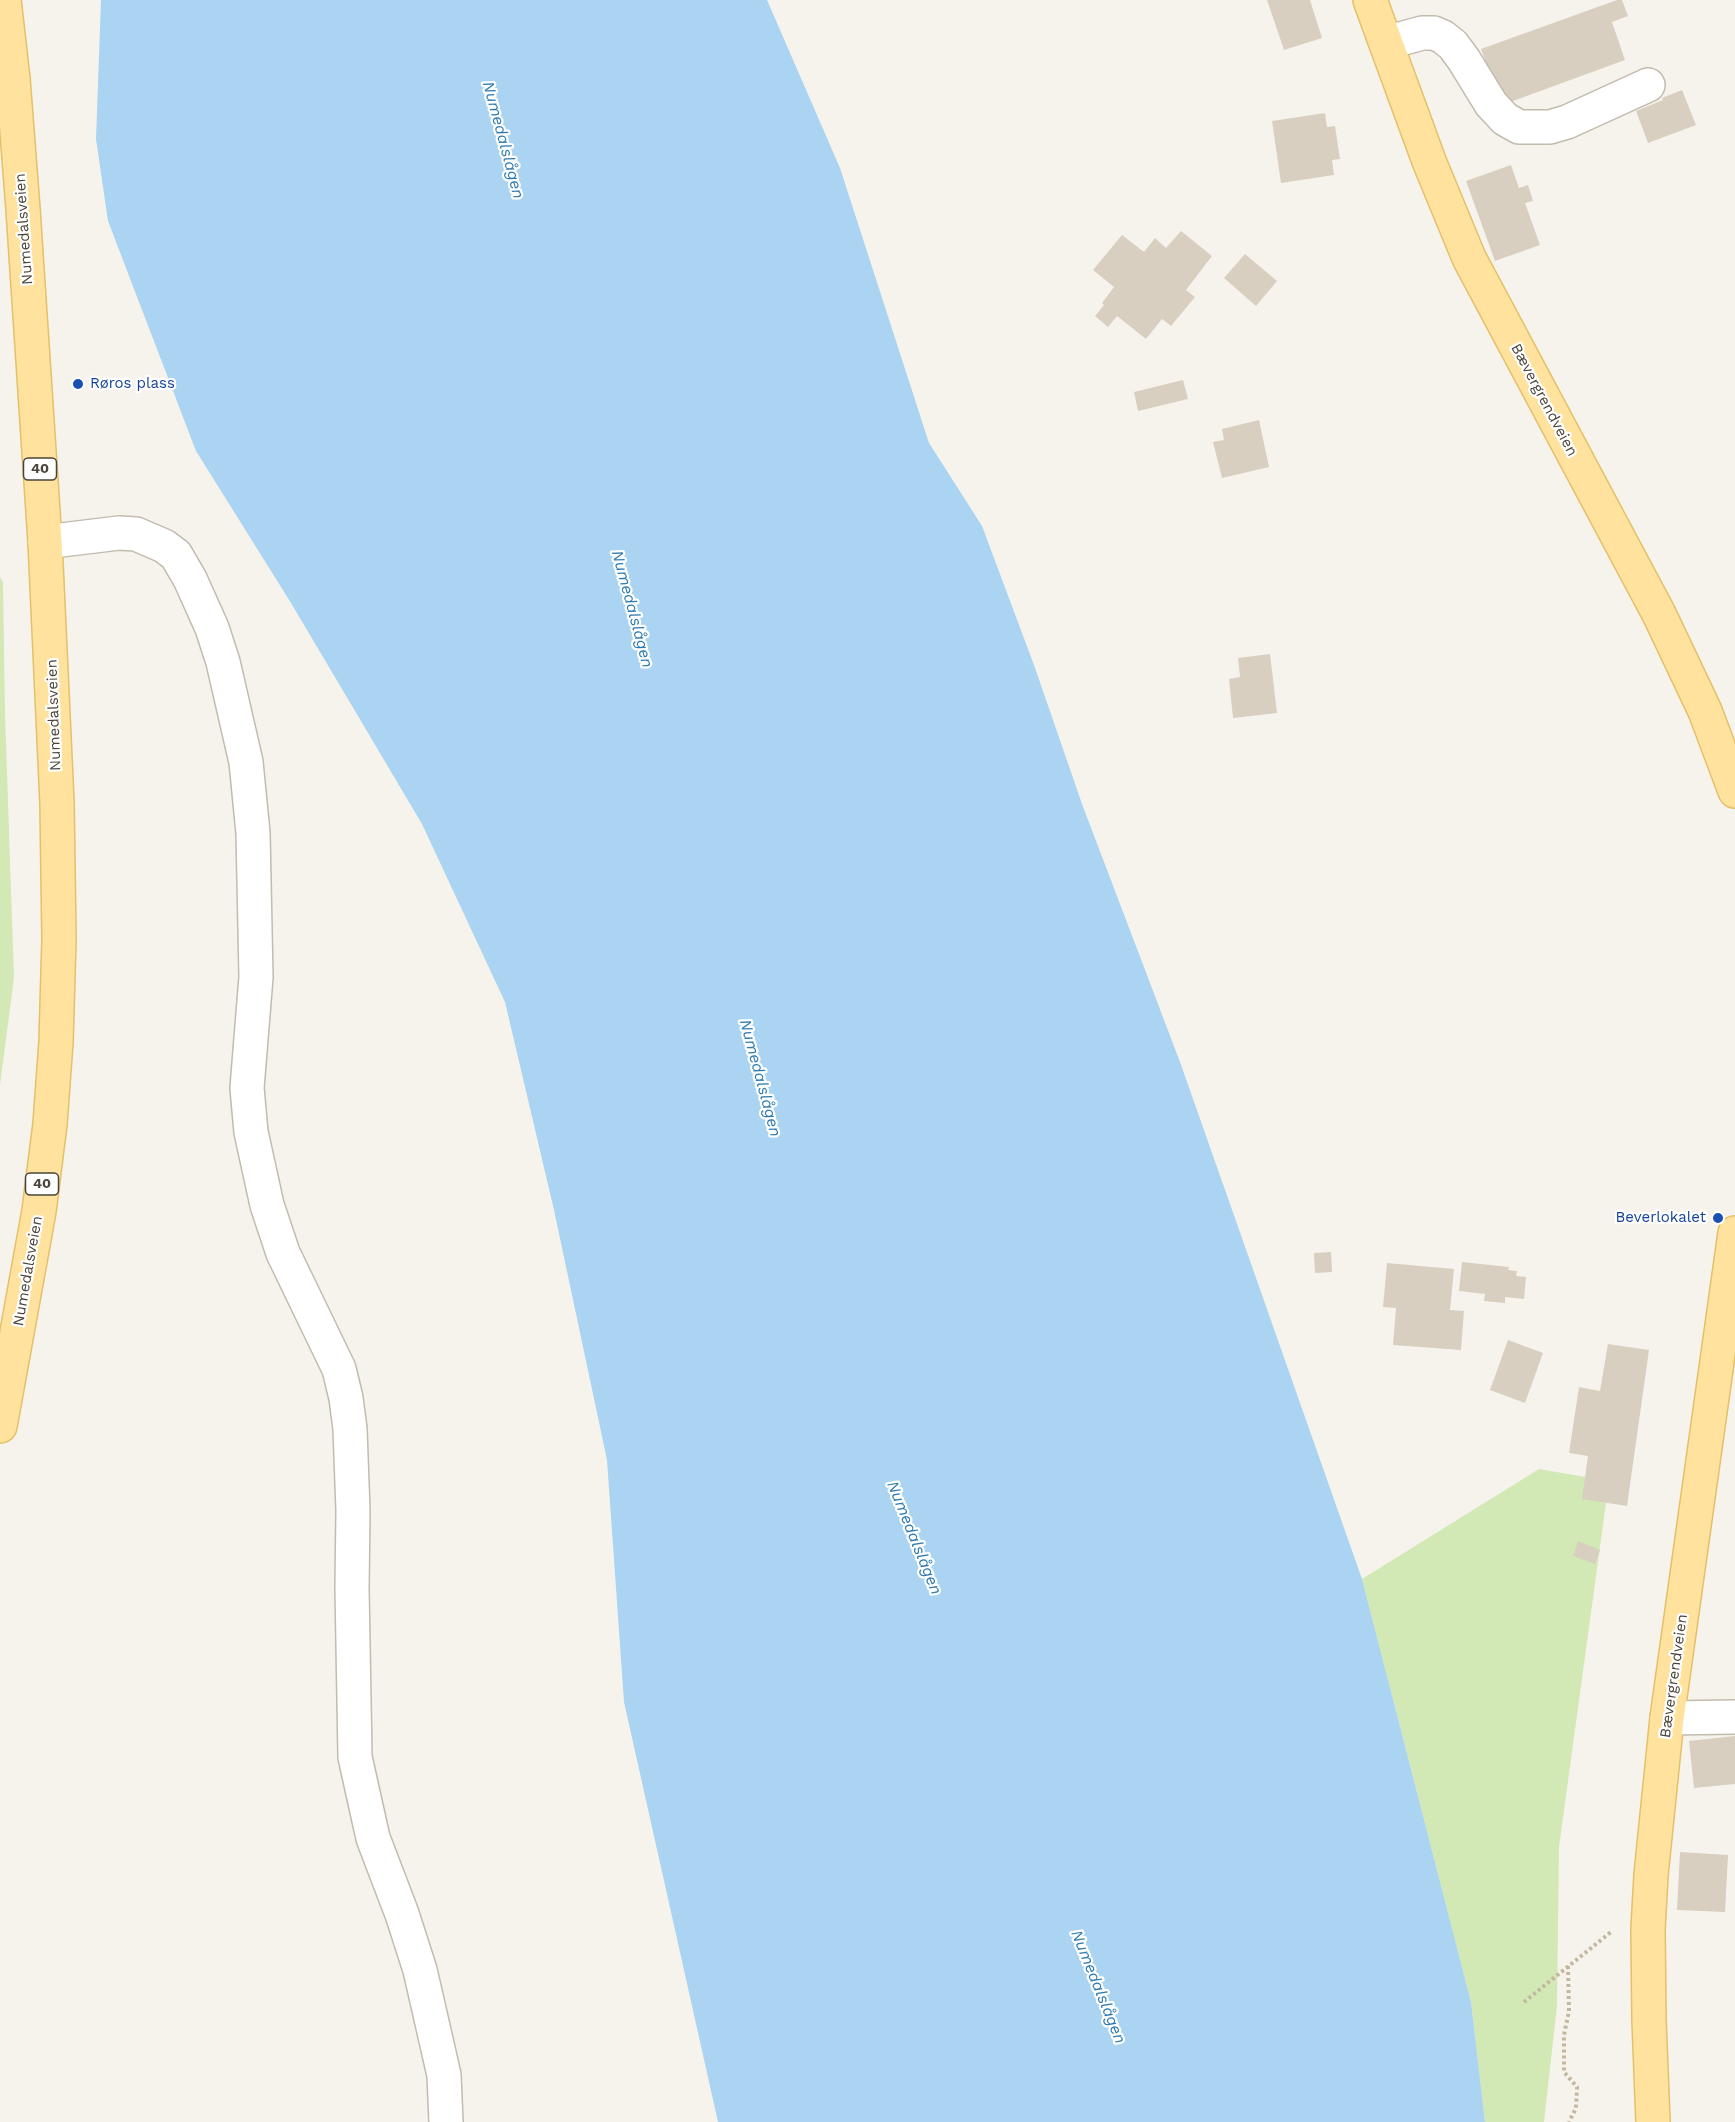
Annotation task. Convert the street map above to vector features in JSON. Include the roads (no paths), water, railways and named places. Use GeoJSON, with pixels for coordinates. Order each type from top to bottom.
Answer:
{"type":"FeatureCollection","features":[{"type":"Feature","properties":{"kind":"main road","name":"Numedalsveien"},"geometry":{"type":"LineString","coordinates":[[0,1426],[39,1211],[50,1124],[56,1042],[59,939],[57,803],[45,542],[23,209],[13,79],[4,0]]}},
{"type":"Feature","properties":{"kind":"main road","name":"Bævergrendveien"},"geometry":{"type":"LineString","coordinates":[[1370,0],[1429,161],[1469,258],[1659,614],[1705,711],[1735,791]]}},
{"type":"Feature","properties":{"kind":"main road","name":"Bævergrendveien"},"geometry":{"type":"LineString","coordinates":[[1653,2122],[1648,1918],[1651,1875],[1667,1718],[1735,1233]]}},
{"type":"Feature","properties":{"kind":"street"},"geometry":{"type":"LineString","coordinates":[[1386,43],[1422,33],[1434,33],[1443,37],[1453,45],[1464,60],[1491,104],[1505,119],[1519,127],[1550,127],[1567,122],[1648,85]]}},
{"type":"Feature","properties":{"kind":"street"},"geometry":{"type":"LineString","coordinates":[[45,542],[119,533],[136,534],[164,546],[176,555],[190,579],[212,628],[223,662],[246,762],[253,833],[256,977],[247,1088],[251,1132],[265,1197],[283,1253],[339,1369],[346,1398],[350,1429],[352,1499],[356,1757],[373,1838],[402,1914],[420,1970],[444,2075],[446,2122]]}},
{"type":"Feature","properties":{"kind":"street"},"geometry":{"type":"LineString","coordinates":[[1667,1718],[1735,1717]]}},
{"type":"Feature","properties":{"kind":"water","name":"Numedalslågen"},"geometry":{"type":"Polygon","coordinates":[[[101,0],[767,0],[840,168],[929,443],[982,526],[1034,665],[1082,804],[1180,1062],[1362,1579],[1471,2002],[1485,2122],[718,2122],[624,1702],[607,1460],[554,1210],[505,1002],[422,824],[291,603],[196,451],[108,221],[96,139],[101,0]]]}},
{"type":"Feature","properties":{"kind":"place","name":"Røros plass"},"geometry":{"type":"Point","coordinates":[78,384]}},
{"type":"Feature","properties":{"kind":"place","name":"Beverlokalet"},"geometry":{"type":"Point","coordinates":[1718,1218]}}]}
